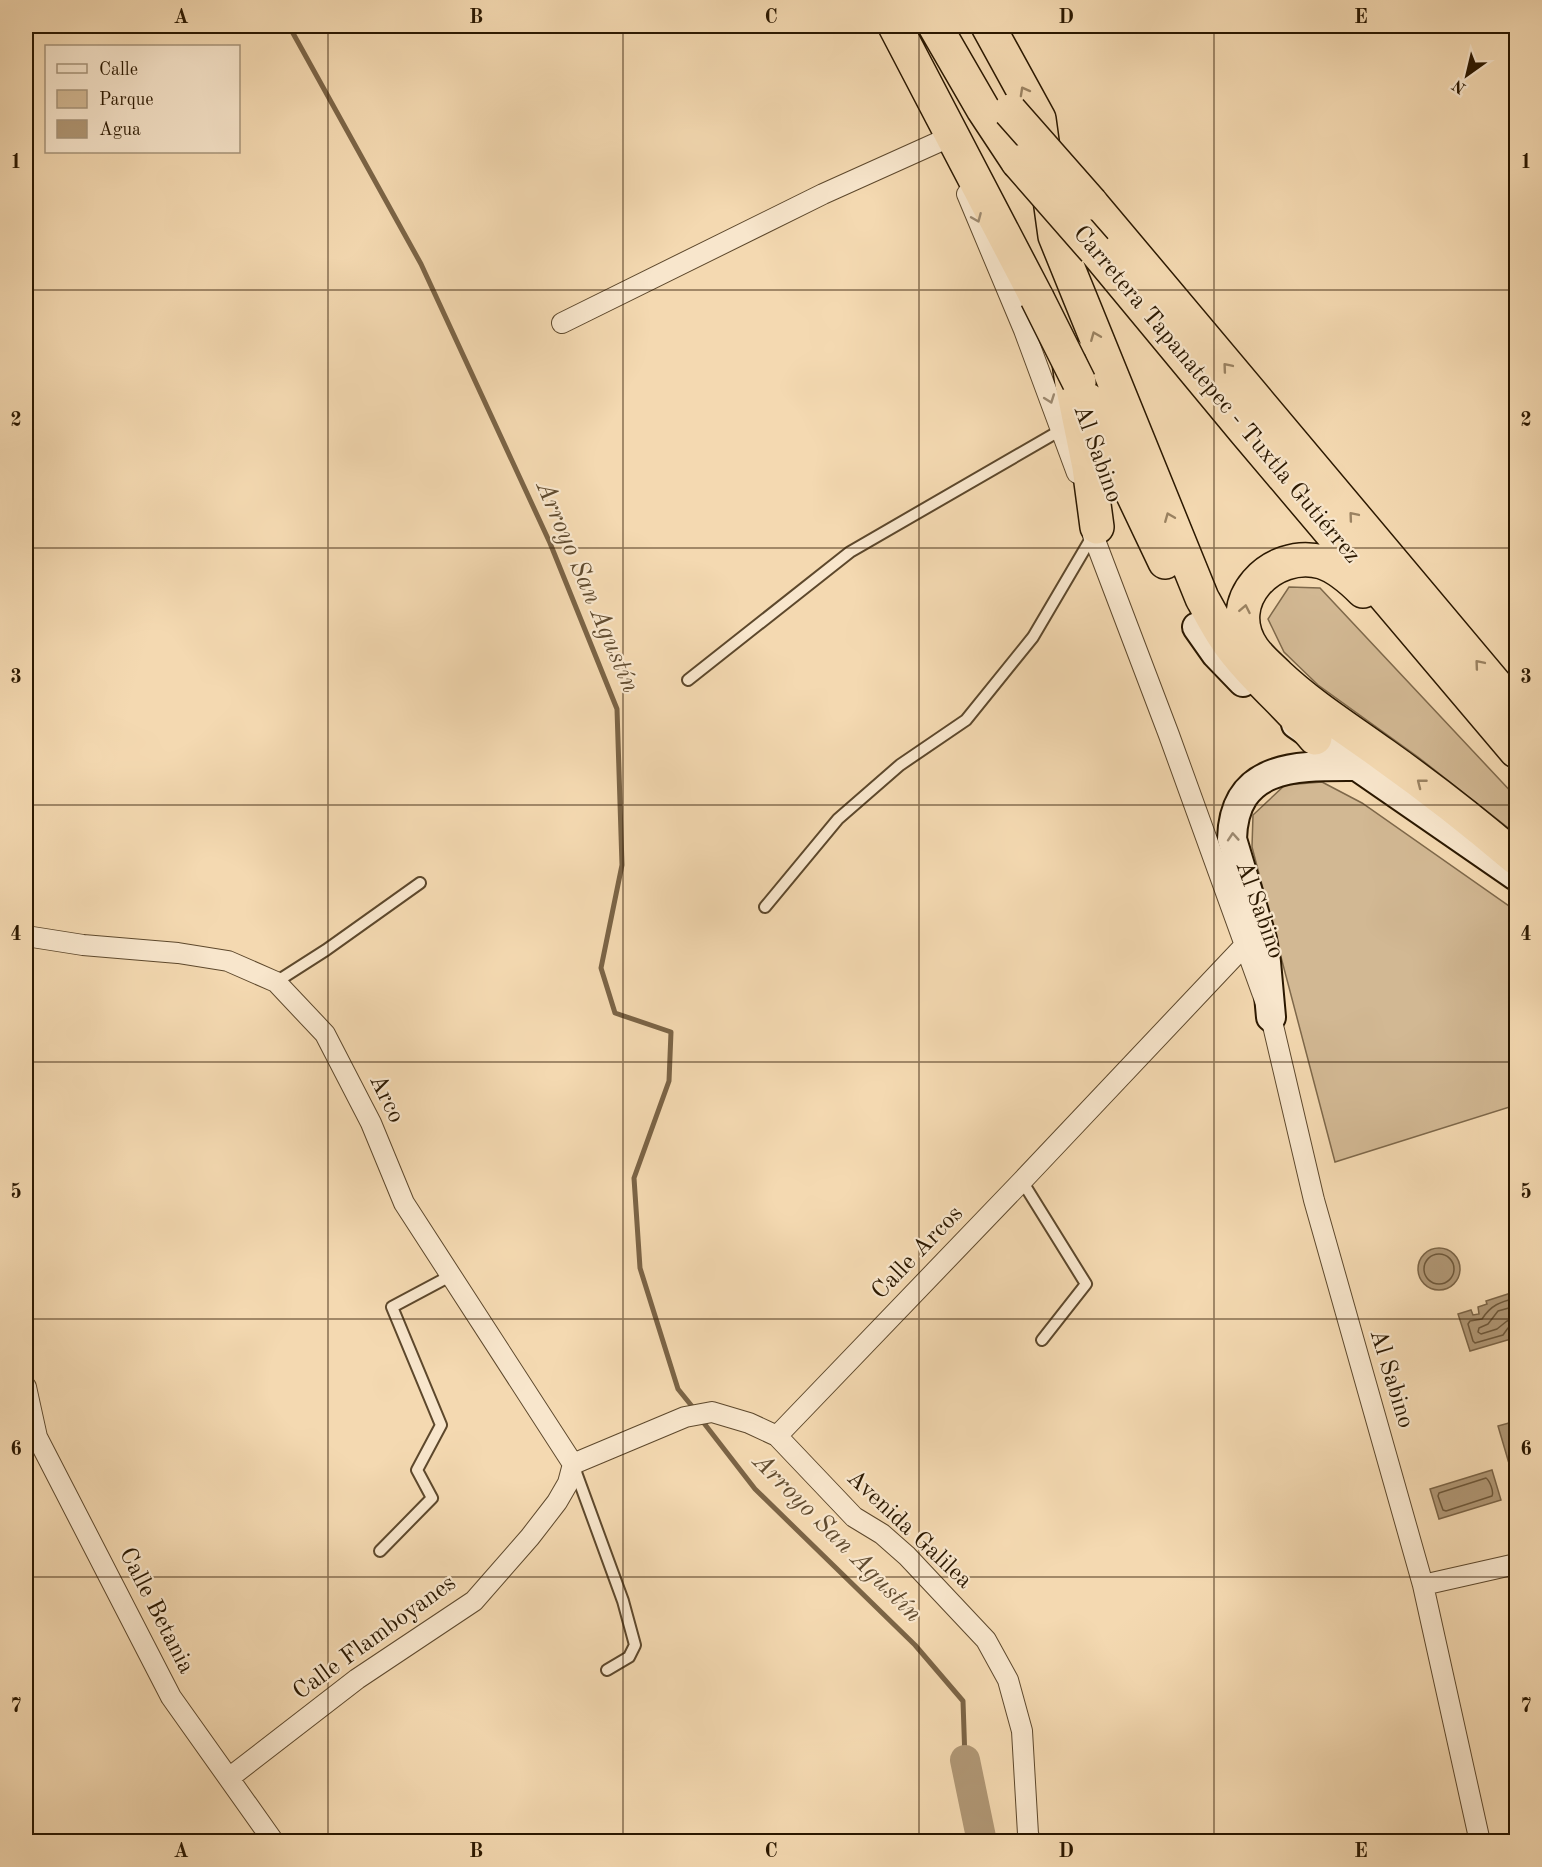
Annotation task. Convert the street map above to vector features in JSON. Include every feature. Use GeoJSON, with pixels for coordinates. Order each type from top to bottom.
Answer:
{"type":"FeatureCollection","features":[{"type":"Feature","properties":{"kind":"highway","name":"Carretera Tapanatepec - Tuxtla Gutiérrez"},"geometry":{"type":"LineString","coordinates":[[935,26],[983,109],[1018,162],[1095,250],[1516,751]]}},
{"type":"Feature","properties":{"kind":"highway","name":"Carretera Tapanatepec - Tuxtla Gutiérrez"},"geometry":{"type":"LineString","coordinates":[[962,26],[1010,111],[1091,203],[1516,709]]}},
{"type":"Feature","properties":{"kind":"highway"},"geometry":{"type":"LineString","coordinates":[[988,26],[1039,119],[1072,384],[1089,467],[1095,531]]}},
{"type":"Feature","properties":{"kind":"highway"},"geometry":{"type":"LineString","coordinates":[[895,27],[1037,298],[1197,627]]}},
{"type":"Feature","properties":{"kind":"highway"},"geometry":{"type":"LineString","coordinates":[[1055,236],[1210,614],[1240,659],[1296,714],[1315,738]]}},
{"type":"Feature","properties":{"kind":"highway"},"geometry":{"type":"LineString","coordinates":[[1426,646],[1348,577],[1324,563],[1293,560],[1277,566],[1250,590],[1243,609],[1243,625],[1252,648],[1302,698],[1385,756],[1516,858]]}},
{"type":"Feature","properties":{"kind":"main road"},"geometry":{"type":"LineString","coordinates":[[1197,627],[1216,654],[1239,679],[1267,703],[1516,876]]}},
{"type":"Feature","properties":{"kind":"main road"},"geometry":{"type":"LineString","coordinates":[[1271,1017],[1262,939],[1232,839],[1232,826],[1237,809],[1245,794],[1274,772],[1305,766],[1356,766]]}},
{"type":"Feature","properties":{"kind":"street","name":"Al Sabino"},"geometry":{"type":"LineString","coordinates":[[895,27],[1024,330],[1271,1017],[1314,1200],[1423,1585],[1480,1842]]}},
{"type":"Feature","properties":{"kind":"street"},"geometry":{"type":"LineString","coordinates":[[562,323],[823,194],[944,140]]}},
{"type":"Feature","properties":{"kind":"street","name":"Arco"},"geometry":{"type":"LineString","coordinates":[[26,936],[83,945],[178,953],[228,961],[276,982],[325,1034],[371,1123],[404,1203],[573,1464]]}},
{"type":"Feature","properties":{"kind":"street","name":"Calle Arcos"},"geometry":{"type":"LineString","coordinates":[[777,1436],[1245,945]]}},
{"type":"Feature","properties":{"kind":"street","name":"Calle Betania"},"geometry":{"type":"LineString","coordinates":[[26,1387],[29,1417],[38,1437],[171,1697],[274,1842]]}},
{"type":"Feature","properties":{"kind":"street"},"geometry":{"type":"LineString","coordinates":[[573,1464],[685,1417],[712,1412],[749,1423],[777,1436]]}},
{"type":"Feature","properties":{"kind":"street","name":"Avenida Galilea"},"geometry":{"type":"LineString","coordinates":[[777,1436],[854,1517],[882,1534],[907,1556],[986,1640],[1008,1680],[1022,1731],[1030,1842]]}},
{"type":"Feature","properties":{"kind":"street","name":"Calle Flamboyanes"},"geometry":{"type":"LineString","coordinates":[[229,1778],[357,1679],[474,1601],[557,1502],[568,1483],[573,1464]]}},
{"type":"Feature","properties":{"kind":"street"},"geometry":{"type":"LineString","coordinates":[[1423,1585],[1516,1564]]}},
{"type":"Feature","properties":{"kind":"lane"},"geometry":{"type":"LineString","coordinates":[[688,681],[850,552],[1061,430]]}},
{"type":"Feature","properties":{"kind":"lane"},"geometry":{"type":"LineString","coordinates":[[765,908],[838,819],[900,765],[966,720],[1033,637],[1095,531]]}},
{"type":"Feature","properties":{"kind":"lane"},"geometry":{"type":"LineString","coordinates":[[276,982],[420,884]]}},
{"type":"Feature","properties":{"kind":"lane"},"geometry":{"type":"LineString","coordinates":[[1022,1181],[1086,1284],[1042,1340]]}},
{"type":"Feature","properties":{"kind":"lane"},"geometry":{"type":"LineString","coordinates":[[380,1551],[432,1498],[417,1470],[441,1425],[392,1307],[452,1275]]}},
{"type":"Feature","properties":{"kind":"lane"},"geometry":{"type":"LineString","coordinates":[[573,1464],[623,1601],[635,1645],[629,1657],[607,1670]]}},
{"type":"Feature","properties":{"kind":"green space"},"geometry":{"type":"Polygon","coordinates":[[[1289,587],[1320,588],[1516,797],[1516,834],[1418,757],[1318,685],[1284,652],[1268,619],[1289,587]]]}},
{"type":"Feature","properties":{"kind":"green space"},"geometry":{"type":"Polygon","coordinates":[[[1322,782],[1362,803],[1516,911],[1516,1105],[1335,1162],[1252,847],[1253,815],[1285,785],[1322,782]]]}},
{"type":"Feature","properties":{"kind":"water"},"geometry":{"type":"Polygon","coordinates":[[[1439,1248],[1454,1254],[1460,1269],[1454,1284],[1439,1290],[1424,1284],[1418,1269],[1424,1254],[1439,1248]]]}},
{"type":"Feature","properties":{"kind":"water"},"geometry":{"type":"Polygon","coordinates":[[[1514,1292],[1516,1332],[1510,1334],[1511,1339],[1470,1351],[1458,1314],[1471,1310],[1473,1315],[1479,1314],[1478,1307],[1487,1304],[1486,1301],[1514,1292]]]}},
{"type":"Feature","properties":{"kind":"water"},"geometry":{"type":"Polygon","coordinates":[[[1516,1421],[1516,1476],[1513,1477],[1498,1426],[1516,1421]]]}},
{"type":"Feature","properties":{"kind":"water"},"geometry":{"type":"Polygon","coordinates":[[[1492,1470],[1501,1500],[1439,1519],[1430,1489],[1492,1470]]]}},
{"type":"Feature","properties":{"kind":"waterway","name":"Arroyo San Agustín"},"geometry":{"type":"LineString","coordinates":[[289,26],[421,264],[550,543],[617,709],[622,865],[601,968],[615,1013],[671,1032],[669,1081],[634,1178],[640,1268],[678,1389],[695,1410]]}},
{"type":"Feature","properties":{"kind":"waterway","name":"Arroyo San Agustín"},"geometry":{"type":"LineString","coordinates":[[700,1418],[755,1489],[915,1645],[963,1701],[965,1760],[982,1842]]}},
{"type":"Feature","properties":{"kind":"waterway","name":"Arroyo San Agustín"},"geometry":{"type":"LineString","coordinates":[[965,1760],[982,1842]]}}]}
